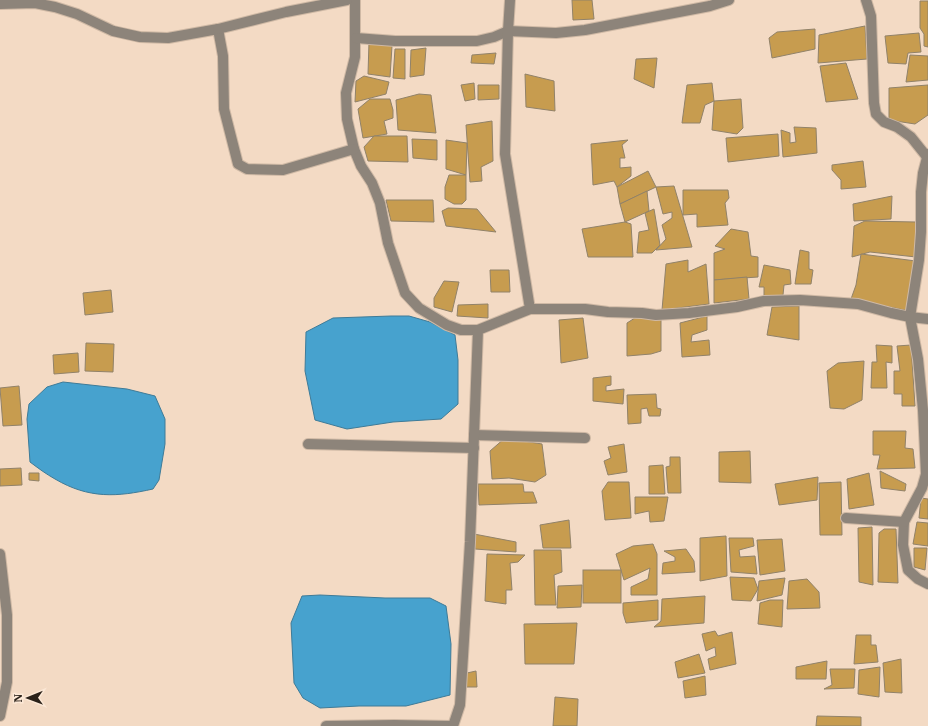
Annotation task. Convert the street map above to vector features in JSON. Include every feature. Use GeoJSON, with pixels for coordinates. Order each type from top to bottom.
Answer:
{"type":"FeatureCollection","features":[{"type":"Feature","properties":{"kind":"street"},"geometry":{"type":"LineString","coordinates":[[0,4],[35,3],[55,7],[77,14],[114,31],[140,37],[168,38],[218,29],[286,12],[348,0]]}},
{"type":"Feature","properties":{"kind":"street"},"geometry":{"type":"LineString","coordinates":[[355,0],[355,57],[346,93],[347,119],[354,149],[361,166],[372,183],[379,199],[388,243],[405,293],[419,308],[447,325],[461,330],[478,330],[530,309],[585,309],[608,312],[656,314],[737,307],[764,301],[800,300],[858,304],[891,313],[928,319]]}},
{"type":"Feature","properties":{"kind":"street"},"geometry":{"type":"LineString","coordinates":[[510,0],[505,154],[530,309]]}},
{"type":"Feature","properties":{"kind":"street"},"geometry":{"type":"LineString","coordinates":[[356,38],[395,41],[477,41],[494,38],[508,31],[556,33],[585,30],[710,6],[729,0]]}},
{"type":"Feature","properties":{"kind":"street"},"geometry":{"type":"LineString","coordinates":[[866,0],[871,16],[874,103],[876,114],[884,122],[897,127],[911,137],[928,156],[923,173],[919,260],[910,317],[926,410],[926,474],[922,488],[904,522],[903,545],[908,570],[918,579],[928,584]]}},
{"type":"Feature","properties":{"kind":"street"},"geometry":{"type":"LineString","coordinates":[[218,29],[223,56],[224,109],[238,164],[247,170],[283,170],[354,149]]}},
{"type":"Feature","properties":{"kind":"street"},"geometry":{"type":"LineString","coordinates":[[326,726],[453,726],[460,705],[470,542],[478,330]]}},
{"type":"Feature","properties":{"kind":"street"},"geometry":{"type":"LineString","coordinates":[[474,435],[586,438]]}},
{"type":"Feature","properties":{"kind":"street"},"geometry":{"type":"LineString","coordinates":[[308,444],[474,448]]}},
{"type":"Feature","properties":{"kind":"street"},"geometry":{"type":"LineString","coordinates":[[846,518],[904,522]]}},
{"type":"Feature","properties":{"kind":"street"},"geometry":{"type":"LineString","coordinates":[[0,554],[7,615],[7,682],[0,716]]}},
{"type":"Feature","properties":{"kind":"water"},"geometry":{"type":"Polygon","coordinates":[[[409,316],[430,322],[455,335],[458,360],[458,404],[441,419],[393,422],[347,429],[315,420],[305,371],[306,332],[333,318],[409,316]]]}},
{"type":"Feature","properties":{"kind":"water"},"geometry":{"type":"Polygon","coordinates":[[[63,382],[127,389],[155,396],[165,419],[165,444],[159,480],[153,489],[115,495],[91,493],[67,486],[30,462],[27,419],[29,404],[47,387],[63,382]]]}},
{"type":"Feature","properties":{"kind":"water"},"geometry":{"type":"Polygon","coordinates":[[[320,595],[385,598],[430,598],[446,606],[451,644],[450,695],[406,706],[320,708],[303,698],[294,683],[291,623],[302,596],[320,595]]]}},
{"type":"Feature","properties":{"kind":"building"},"geometry":{"type":"Polygon","coordinates":[[[572,0],[592,0],[594,19],[573,20],[572,0]]]}},
{"type":"Feature","properties":{"kind":"building"},"geometry":{"type":"Polygon","coordinates":[[[920,1],[928,1],[928,47],[924,46],[924,34],[920,28],[920,1]]]}},
{"type":"Feature","properties":{"kind":"building"},"geometry":{"type":"Polygon","coordinates":[[[865,26],[867,59],[818,63],[819,35],[865,26]]]}},
{"type":"Feature","properties":{"kind":"building"},"geometry":{"type":"Polygon","coordinates":[[[815,29],[815,49],[772,58],[769,38],[777,32],[815,29]]]}},
{"type":"Feature","properties":{"kind":"building"},"geometry":{"type":"Polygon","coordinates":[[[919,33],[921,52],[908,53],[906,64],[888,63],[885,36],[919,33]]]}},
{"type":"Feature","properties":{"kind":"building"},"geometry":{"type":"Polygon","coordinates":[[[369,42],[392,46],[390,77],[368,74],[369,42]]]}},
{"type":"Feature","properties":{"kind":"building"},"geometry":{"type":"Polygon","coordinates":[[[426,48],[424,75],[410,77],[411,50],[426,48]]]}},
{"type":"Feature","properties":{"kind":"building"},"geometry":{"type":"Polygon","coordinates":[[[395,49],[405,49],[405,79],[393,78],[395,49]]]}},
{"type":"Feature","properties":{"kind":"building"},"geometry":{"type":"Polygon","coordinates":[[[496,53],[494,64],[471,63],[472,55],[496,53]]]}},
{"type":"Feature","properties":{"kind":"building"},"geometry":{"type":"Polygon","coordinates":[[[910,55],[928,56],[928,80],[906,82],[910,55]]]}},
{"type":"Feature","properties":{"kind":"building"},"geometry":{"type":"Polygon","coordinates":[[[657,58],[654,88],[634,79],[636,59],[657,58]]]}},
{"type":"Feature","properties":{"kind":"building"},"geometry":{"type":"Polygon","coordinates":[[[846,63],[858,99],[826,102],[820,66],[846,63]]]}},
{"type":"Feature","properties":{"kind":"building"},"geometry":{"type":"Polygon","coordinates":[[[525,74],[554,81],[555,111],[526,107],[525,74]]]}},
{"type":"Feature","properties":{"kind":"building"},"geometry":{"type":"Polygon","coordinates":[[[364,76],[389,82],[386,94],[355,102],[356,81],[364,76]]]}},
{"type":"Feature","properties":{"kind":"building"},"geometry":{"type":"Polygon","coordinates":[[[474,83],[475,99],[465,101],[461,85],[474,83]]]}},
{"type":"Feature","properties":{"kind":"building"},"geometry":{"type":"Polygon","coordinates":[[[712,83],[714,101],[705,105],[700,123],[682,123],[687,85],[712,83]]]}},
{"type":"Feature","properties":{"kind":"building"},"geometry":{"type":"Polygon","coordinates":[[[478,85],[499,85],[499,99],[478,100],[478,85]]]}},
{"type":"Feature","properties":{"kind":"building"},"geometry":{"type":"Polygon","coordinates":[[[928,85],[928,115],[915,124],[889,120],[889,88],[928,85]]]}},
{"type":"Feature","properties":{"kind":"building"},"geometry":{"type":"Polygon","coordinates":[[[419,94],[431,95],[436,133],[398,130],[396,100],[419,94]]]}},
{"type":"Feature","properties":{"kind":"building"},"geometry":{"type":"Polygon","coordinates":[[[370,99],[390,99],[393,110],[393,118],[384,121],[387,134],[363,138],[358,109],[370,99]]]}},
{"type":"Feature","properties":{"kind":"building"},"geometry":{"type":"Polygon","coordinates":[[[741,99],[743,128],[737,134],[712,130],[714,101],[741,99]]]}},
{"type":"Feature","properties":{"kind":"building"},"geometry":{"type":"Polygon","coordinates":[[[492,121],[493,161],[481,167],[482,181],[470,182],[466,125],[492,121]]]}},
{"type":"Feature","properties":{"kind":"building"},"geometry":{"type":"Polygon","coordinates":[[[794,127],[816,128],[817,153],[783,157],[781,130],[790,133],[790,143],[796,142],[794,127]]]}},
{"type":"Feature","properties":{"kind":"building"},"geometry":{"type":"Polygon","coordinates":[[[778,134],[779,156],[728,162],[726,138],[778,134]]]}},
{"type":"Feature","properties":{"kind":"building"},"geometry":{"type":"Polygon","coordinates":[[[374,136],[407,136],[408,162],[368,161],[364,147],[374,136]]]}},
{"type":"Feature","properties":{"kind":"building"},"geometry":{"type":"Polygon","coordinates":[[[412,139],[437,140],[437,160],[413,158],[412,139]]]}},
{"type":"Feature","properties":{"kind":"building"},"geometry":{"type":"Polygon","coordinates":[[[446,140],[467,143],[466,175],[446,169],[446,140]]]}},
{"type":"Feature","properties":{"kind":"building"},"geometry":{"type":"Polygon","coordinates":[[[628,140],[622,145],[625,158],[620,158],[620,168],[631,167],[631,176],[617,187],[614,181],[593,185],[591,144],[628,140]]]}},
{"type":"Feature","properties":{"kind":"building"},"geometry":{"type":"Polygon","coordinates":[[[863,161],[866,187],[841,189],[841,180],[832,170],[832,165],[863,161]]]}},
{"type":"Feature","properties":{"kind":"building"},"geometry":{"type":"Polygon","coordinates":[[[648,171],[656,187],[620,204],[617,187],[648,171]]]}},
{"type":"Feature","properties":{"kind":"building"},"geometry":{"type":"Polygon","coordinates":[[[449,175],[466,175],[466,200],[462,204],[454,204],[445,199],[445,187],[449,175]]]}},
{"type":"Feature","properties":{"kind":"building"},"geometry":{"type":"Polygon","coordinates":[[[674,186],[692,247],[656,250],[666,239],[662,225],[672,218],[672,212],[663,214],[656,187],[674,186]]]}},
{"type":"Feature","properties":{"kind":"building"},"geometry":{"type":"Polygon","coordinates":[[[683,190],[728,190],[729,198],[725,203],[728,225],[697,227],[697,214],[683,215],[683,190]]]}},
{"type":"Feature","properties":{"kind":"building"},"geometry":{"type":"Polygon","coordinates":[[[647,191],[649,211],[625,222],[620,204],[647,191]]]}},
{"type":"Feature","properties":{"kind":"building"},"geometry":{"type":"Polygon","coordinates":[[[892,196],[891,219],[854,221],[853,204],[892,196]]]}},
{"type":"Feature","properties":{"kind":"building"},"geometry":{"type":"Polygon","coordinates":[[[386,200],[433,200],[434,222],[391,221],[386,200]]]}},
{"type":"Feature","properties":{"kind":"building"},"geometry":{"type":"Polygon","coordinates":[[[448,208],[477,209],[496,232],[446,226],[442,211],[448,208]]]}},
{"type":"Feature","properties":{"kind":"building"},"geometry":{"type":"Polygon","coordinates":[[[654,209],[660,245],[652,253],[637,253],[639,232],[649,230],[645,213],[654,209]]]}},
{"type":"Feature","properties":{"kind":"building"},"geometry":{"type":"Polygon","coordinates":[[[865,221],[916,222],[916,257],[870,252],[852,257],[854,226],[865,221]]]}},
{"type":"Feature","properties":{"kind":"building"},"geometry":{"type":"Polygon","coordinates":[[[625,222],[631,224],[633,257],[588,257],[582,229],[625,222]]]}},
{"type":"Feature","properties":{"kind":"building"},"geometry":{"type":"Polygon","coordinates":[[[731,229],[748,232],[751,256],[758,257],[758,277],[714,280],[714,253],[725,249],[715,246],[731,229]]]}},
{"type":"Feature","properties":{"kind":"building"},"geometry":{"type":"Polygon","coordinates":[[[800,250],[809,252],[809,269],[813,270],[811,284],[795,284],[800,250]]]}},
{"type":"Feature","properties":{"kind":"building"},"geometry":{"type":"Polygon","coordinates":[[[861,254],[916,261],[909,311],[851,299],[856,285],[861,254]]]}},
{"type":"Feature","properties":{"kind":"building"},"geometry":{"type":"Polygon","coordinates":[[[688,260],[688,272],[706,264],[709,304],[662,310],[666,264],[688,260]]]}},
{"type":"Feature","properties":{"kind":"building"},"geometry":{"type":"Polygon","coordinates":[[[764,265],[790,270],[791,284],[784,285],[783,295],[764,297],[764,287],[759,287],[764,265]]]}},
{"type":"Feature","properties":{"kind":"building"},"geometry":{"type":"Polygon","coordinates":[[[490,270],[509,270],[510,292],[491,292],[490,270]]]}},
{"type":"Feature","properties":{"kind":"building"},"geometry":{"type":"Polygon","coordinates":[[[747,277],[749,299],[714,303],[714,280],[747,277]]]}},
{"type":"Feature","properties":{"kind":"building"},"geometry":{"type":"Polygon","coordinates":[[[444,281],[459,282],[452,312],[434,307],[434,298],[444,281]]]}},
{"type":"Feature","properties":{"kind":"building"},"geometry":{"type":"Polygon","coordinates":[[[111,290],[113,312],[85,315],[83,293],[111,290]]]}},
{"type":"Feature","properties":{"kind":"building"},"geometry":{"type":"Polygon","coordinates":[[[488,304],[488,318],[457,316],[458,305],[488,304]]]}},
{"type":"Feature","properties":{"kind":"building"},"geometry":{"type":"Polygon","coordinates":[[[799,306],[799,340],[767,335],[772,307],[799,306]]]}},
{"type":"Feature","properties":{"kind":"building"},"geometry":{"type":"Polygon","coordinates":[[[638,316],[661,319],[661,351],[651,354],[627,356],[627,323],[638,316]]]}},
{"type":"Feature","properties":{"kind":"building"},"geometry":{"type":"Polygon","coordinates":[[[707,316],[707,330],[692,335],[691,342],[709,340],[710,355],[682,357],[680,323],[707,316]]]}},
{"type":"Feature","properties":{"kind":"building"},"geometry":{"type":"Polygon","coordinates":[[[583,318],[588,358],[561,363],[559,320],[583,318]]]}},
{"type":"Feature","properties":{"kind":"building"},"geometry":{"type":"Polygon","coordinates":[[[86,343],[114,344],[113,372],[85,371],[86,343]]]}},
{"type":"Feature","properties":{"kind":"building"},"geometry":{"type":"Polygon","coordinates":[[[876,345],[892,346],[892,363],[886,362],[887,388],[871,388],[872,362],[877,362],[876,345]]]}},
{"type":"Feature","properties":{"kind":"building"},"geometry":{"type":"Polygon","coordinates":[[[911,345],[915,406],[902,406],[902,394],[894,394],[894,371],[900,371],[897,346],[911,345]]]}},
{"type":"Feature","properties":{"kind":"building"},"geometry":{"type":"Polygon","coordinates":[[[78,353],[79,372],[54,374],[53,355],[78,353]]]}},
{"type":"Feature","properties":{"kind":"building"},"geometry":{"type":"Polygon","coordinates":[[[864,361],[862,400],[844,409],[830,408],[827,371],[838,363],[864,361]]]}},
{"type":"Feature","properties":{"kind":"building"},"geometry":{"type":"Polygon","coordinates":[[[611,376],[611,385],[606,386],[606,391],[624,389],[623,404],[593,401],[593,378],[611,376]]]}},
{"type":"Feature","properties":{"kind":"building"},"geometry":{"type":"Polygon","coordinates":[[[19,386],[22,425],[3,426],[0,388],[19,386]]]}},
{"type":"Feature","properties":{"kind":"building"},"geometry":{"type":"Polygon","coordinates":[[[656,394],[657,408],[661,409],[660,416],[649,416],[647,408],[641,409],[641,423],[628,424],[627,395],[656,394]]]}},
{"type":"Feature","properties":{"kind":"building"},"geometry":{"type":"Polygon","coordinates":[[[873,431],[906,431],[905,448],[913,449],[915,468],[877,469],[880,455],[873,455],[873,431]]]}},
{"type":"Feature","properties":{"kind":"building"},"geometry":{"type":"Polygon","coordinates":[[[505,438],[542,444],[546,475],[535,482],[509,478],[492,479],[490,451],[505,438]]]}},
{"type":"Feature","properties":{"kind":"building"},"geometry":{"type":"Polygon","coordinates":[[[624,444],[627,472],[608,475],[604,461],[611,458],[608,447],[624,444]]]}},
{"type":"Feature","properties":{"kind":"building"},"geometry":{"type":"Polygon","coordinates":[[[750,451],[751,483],[719,482],[719,452],[750,451]]]}},
{"type":"Feature","properties":{"kind":"building"},"geometry":{"type":"Polygon","coordinates":[[[670,457],[680,457],[681,493],[668,493],[666,467],[670,466],[670,457]]]}},
{"type":"Feature","properties":{"kind":"building"},"geometry":{"type":"Polygon","coordinates":[[[663,465],[665,494],[649,494],[649,466],[663,465]]]}},
{"type":"Feature","properties":{"kind":"building"},"geometry":{"type":"Polygon","coordinates":[[[21,468],[22,485],[0,486],[0,469],[21,468]]]}},
{"type":"Feature","properties":{"kind":"building"},"geometry":{"type":"Polygon","coordinates":[[[880,471],[906,484],[905,491],[881,488],[880,471]]]}},
{"type":"Feature","properties":{"kind":"building"},"geometry":{"type":"Polygon","coordinates":[[[29,473],[39,473],[39,481],[29,480],[29,473]]]}},
{"type":"Feature","properties":{"kind":"building"},"geometry":{"type":"Polygon","coordinates":[[[869,473],[874,505],[849,509],[847,479],[869,473]]]}},
{"type":"Feature","properties":{"kind":"building"},"geometry":{"type":"Polygon","coordinates":[[[818,477],[817,500],[779,505],[775,484],[818,477]]]}},
{"type":"Feature","properties":{"kind":"building"},"geometry":{"type":"Polygon","coordinates":[[[608,482],[629,482],[631,518],[605,520],[602,491],[608,482]]]}},
{"type":"Feature","properties":{"kind":"building"},"geometry":{"type":"Polygon","coordinates":[[[841,482],[842,535],[820,535],[819,483],[841,482]]]}},
{"type":"Feature","properties":{"kind":"building"},"geometry":{"type":"Polygon","coordinates":[[[478,484],[523,484],[524,492],[533,492],[537,503],[479,505],[478,484]]]}},
{"type":"Feature","properties":{"kind":"building"},"geometry":{"type":"Polygon","coordinates":[[[635,497],[668,497],[664,521],[650,522],[649,511],[635,514],[635,497]]]}},
{"type":"Feature","properties":{"kind":"building"},"geometry":{"type":"Polygon","coordinates":[[[921,498],[928,499],[928,519],[919,518],[921,498]]]}},
{"type":"Feature","properties":{"kind":"building"},"geometry":{"type":"Polygon","coordinates":[[[569,520],[571,548],[543,548],[540,525],[569,520]]]}},
{"type":"Feature","properties":{"kind":"building"},"geometry":{"type":"Polygon","coordinates":[[[917,522],[928,523],[928,546],[913,544],[917,522]]]}},
{"type":"Feature","properties":{"kind":"building"},"geometry":{"type":"Polygon","coordinates":[[[872,527],[873,585],[859,582],[858,528],[872,527]]]}},
{"type":"Feature","properties":{"kind":"building"},"geometry":{"type":"Polygon","coordinates":[[[884,529],[896,529],[898,583],[878,582],[879,533],[884,529]]]}},
{"type":"Feature","properties":{"kind":"building"},"geometry":{"type":"Polygon","coordinates":[[[474,534],[516,542],[516,552],[475,549],[474,534]]]}},
{"type":"Feature","properties":{"kind":"building"},"geometry":{"type":"Polygon","coordinates":[[[726,536],[727,576],[700,581],[700,538],[726,536]]]}},
{"type":"Feature","properties":{"kind":"building"},"geometry":{"type":"Polygon","coordinates":[[[729,538],[753,538],[754,546],[739,550],[740,557],[755,556],[757,574],[731,572],[729,538]]]}},
{"type":"Feature","properties":{"kind":"building"},"geometry":{"type":"Polygon","coordinates":[[[782,539],[785,571],[760,575],[757,540],[782,539]]]}},
{"type":"Feature","properties":{"kind":"building"},"geometry":{"type":"Polygon","coordinates":[[[653,544],[657,554],[657,595],[631,595],[631,587],[648,579],[650,568],[624,580],[616,554],[633,546],[653,544]]]}},
{"type":"Feature","properties":{"kind":"building"},"geometry":{"type":"Polygon","coordinates":[[[914,548],[927,548],[925,570],[914,567],[914,548]]]}},
{"type":"Feature","properties":{"kind":"building"},"geometry":{"type":"Polygon","coordinates":[[[686,549],[694,561],[695,572],[662,574],[663,563],[675,561],[675,557],[664,551],[686,549]]]}},
{"type":"Feature","properties":{"kind":"building"},"geometry":{"type":"Polygon","coordinates":[[[534,550],[561,550],[562,572],[554,575],[556,605],[535,605],[534,550]]]}},
{"type":"Feature","properties":{"kind":"building"},"geometry":{"type":"Polygon","coordinates":[[[487,554],[525,555],[518,562],[510,563],[512,590],[506,590],[506,604],[485,601],[487,554]]]}},
{"type":"Feature","properties":{"kind":"building"},"geometry":{"type":"Polygon","coordinates":[[[583,570],[621,570],[621,603],[583,603],[583,570]]]}},
{"type":"Feature","properties":{"kind":"building"},"geometry":{"type":"Polygon","coordinates":[[[730,577],[754,578],[758,589],[751,601],[732,600],[730,577]]]}},
{"type":"Feature","properties":{"kind":"building"},"geometry":{"type":"Polygon","coordinates":[[[785,578],[782,595],[757,601],[759,581],[785,578]]]}},
{"type":"Feature","properties":{"kind":"building"},"geometry":{"type":"Polygon","coordinates":[[[807,579],[819,592],[820,608],[787,609],[789,581],[807,579]]]}},
{"type":"Feature","properties":{"kind":"building"},"geometry":{"type":"Polygon","coordinates":[[[582,585],[581,607],[557,608],[558,586],[582,585]]]}},
{"type":"Feature","properties":{"kind":"building"},"geometry":{"type":"Polygon","coordinates":[[[705,596],[704,623],[654,627],[661,621],[662,599],[705,596]]]}},
{"type":"Feature","properties":{"kind":"building"},"geometry":{"type":"Polygon","coordinates":[[[658,600],[658,620],[626,623],[623,613],[623,603],[658,600]]]}},
{"type":"Feature","properties":{"kind":"building"},"geometry":{"type":"Polygon","coordinates":[[[770,600],[783,600],[782,627],[758,624],[760,603],[770,600]]]}},
{"type":"Feature","properties":{"kind":"building"},"geometry":{"type":"Polygon","coordinates":[[[577,623],[574,664],[525,664],[524,624],[577,623]]]}},
{"type":"Feature","properties":{"kind":"building"},"geometry":{"type":"Polygon","coordinates":[[[715,631],[718,636],[732,632],[736,664],[710,670],[708,659],[716,656],[715,647],[706,651],[702,634],[715,631]]]}},
{"type":"Feature","properties":{"kind":"building"},"geometry":{"type":"Polygon","coordinates":[[[856,635],[871,635],[871,645],[876,645],[878,662],[854,664],[856,635]]]}},
{"type":"Feature","properties":{"kind":"building"},"geometry":{"type":"Polygon","coordinates":[[[699,654],[705,673],[678,678],[675,662],[699,654]]]}},
{"type":"Feature","properties":{"kind":"building"},"geometry":{"type":"Polygon","coordinates":[[[901,659],[902,693],[885,692],[883,663],[901,659]]]}},
{"type":"Feature","properties":{"kind":"building"},"geometry":{"type":"Polygon","coordinates":[[[827,661],[826,679],[796,679],[796,667],[827,661]]]}},
{"type":"Feature","properties":{"kind":"building"},"geometry":{"type":"Polygon","coordinates":[[[880,667],[879,697],[858,694],[859,670],[880,667]]]}},
{"type":"Feature","properties":{"kind":"building"},"geometry":{"type":"Polygon","coordinates":[[[830,669],[855,669],[854,688],[824,689],[832,685],[830,669]]]}},
{"type":"Feature","properties":{"kind":"building"},"geometry":{"type":"Polygon","coordinates":[[[476,671],[477,687],[465,687],[467,673],[476,671]]]}},
{"type":"Feature","properties":{"kind":"building"},"geometry":{"type":"Polygon","coordinates":[[[705,676],[706,695],[685,698],[683,681],[705,676]]]}},
{"type":"Feature","properties":{"kind":"building"},"geometry":{"type":"Polygon","coordinates":[[[555,697],[578,699],[577,726],[553,726],[555,697]]]}},
{"type":"Feature","properties":{"kind":"building"},"geometry":{"type":"Polygon","coordinates":[[[817,716],[861,717],[861,726],[816,726],[817,716]]]}}]}
